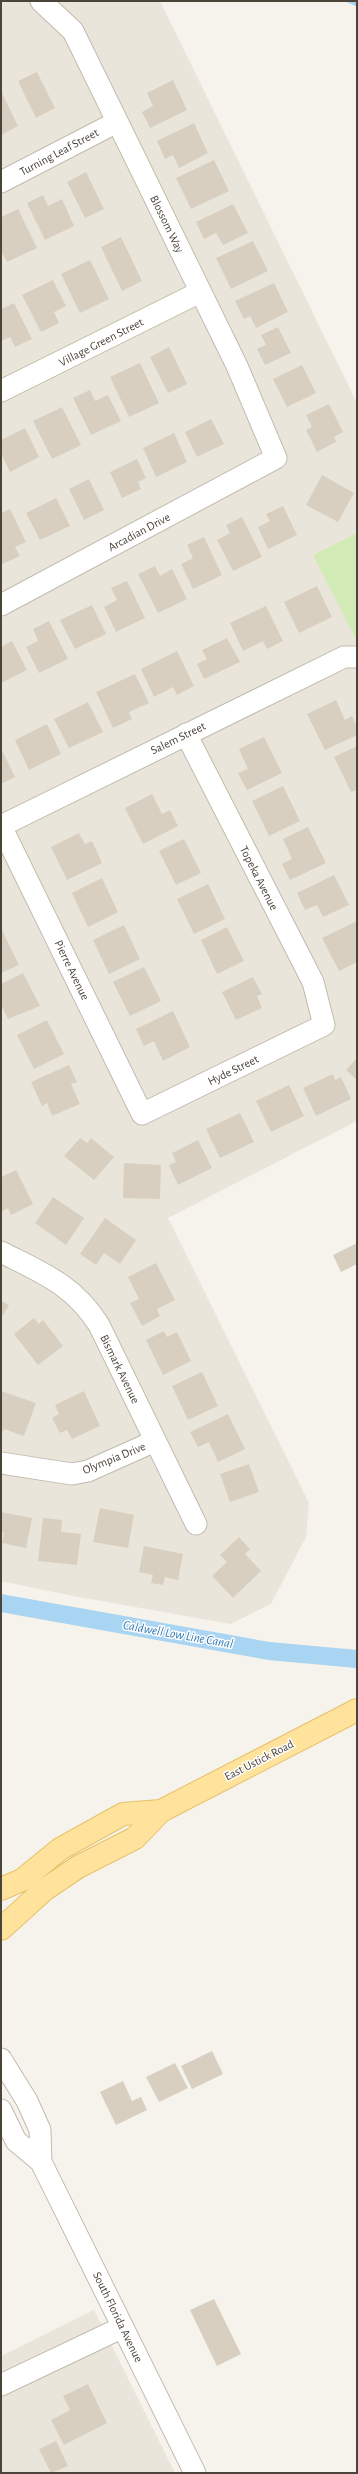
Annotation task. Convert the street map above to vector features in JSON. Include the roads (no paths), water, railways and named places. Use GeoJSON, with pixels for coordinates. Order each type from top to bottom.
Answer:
{"type":"FeatureCollection","features":[{"type":"Feature","properties":{"kind":"main road","name":"East Ustick Road"},"geometry":{"type":"LineString","coordinates":[[1,1929],[33,1899],[72,1871],[135,1838],[161,1811],[357,1710]]}},
{"type":"Feature","properties":{"kind":"main road","name":"East Ustick Road"},"geometry":{"type":"LineString","coordinates":[[1,1889],[22,1880],[60,1850],[123,1814],[161,1811]]}},
{"type":"Feature","properties":{"kind":"street","name":"Blossom Way"},"geometry":{"type":"LineString","coordinates":[[41,1],[73,31],[237,366],[276,458]]}},
{"type":"Feature","properties":{"kind":"street","name":"Turning Leaf Street"},"geometry":{"type":"LineString","coordinates":[[1,182],[117,122]]}},
{"type":"Feature","properties":{"kind":"street","name":"Village Green Street"},"geometry":{"type":"LineString","coordinates":[[1,392],[200,292]]}},
{"type":"Feature","properties":{"kind":"street","name":"Arcadian Drive"},"geometry":{"type":"LineString","coordinates":[[1,605],[276,458]]}},
{"type":"Feature","properties":{"kind":"street","name":"Salem Street"},"geometry":{"type":"LineString","coordinates":[[1,826],[344,657],[357,656]]}},
{"type":"Feature","properties":{"kind":"street","name":"Topeka Avenue"},"geometry":{"type":"LineString","coordinates":[[186,734],[313,982],[324,1025]]}},
{"type":"Feature","properties":{"kind":"street","name":"Pierre Avenue"},"geometry":{"type":"LineString","coordinates":[[1,826],[142,1114]]}},
{"type":"Feature","properties":{"kind":"street","name":"Hyde Street"},"geometry":{"type":"LineString","coordinates":[[142,1114],[324,1025]]}},
{"type":"Feature","properties":{"kind":"street","name":"Bismark Avenue"},"geometry":{"type":"LineString","coordinates":[[1,1252],[68,1288],[90,1311],[99,1325],[196,1524]]}},
{"type":"Feature","properties":{"kind":"street","name":"Olympia Drive"},"geometry":{"type":"LineString","coordinates":[[1,1463],[72,1474],[88,1471],[155,1441]]}},
{"type":"Feature","properties":{"kind":"street","name":"South Florida Avenue"},"geometry":{"type":"LineString","coordinates":[[1,2059],[27,2101],[40,2130],[41,2162]]}},
{"type":"Feature","properties":{"kind":"street","name":"South Florida Avenue"},"geometry":{"type":"LineString","coordinates":[[1,2110],[16,2141],[41,2162],[195,2473]]}},
{"type":"Feature","properties":{"kind":"street"},"geometry":{"type":"LineString","coordinates":[[1,2385],[123,2327]]}},
{"type":"Feature","properties":{"kind":"waterway"},"geometry":{"type":"LineString","coordinates":[[350,1],[357,4]]}},
{"type":"Feature","properties":{"kind":"waterway","name":"Caldwell Low Line Canal"},"geometry":{"type":"LineString","coordinates":[[1,1603],[269,1651],[357,1659]]}}]}
